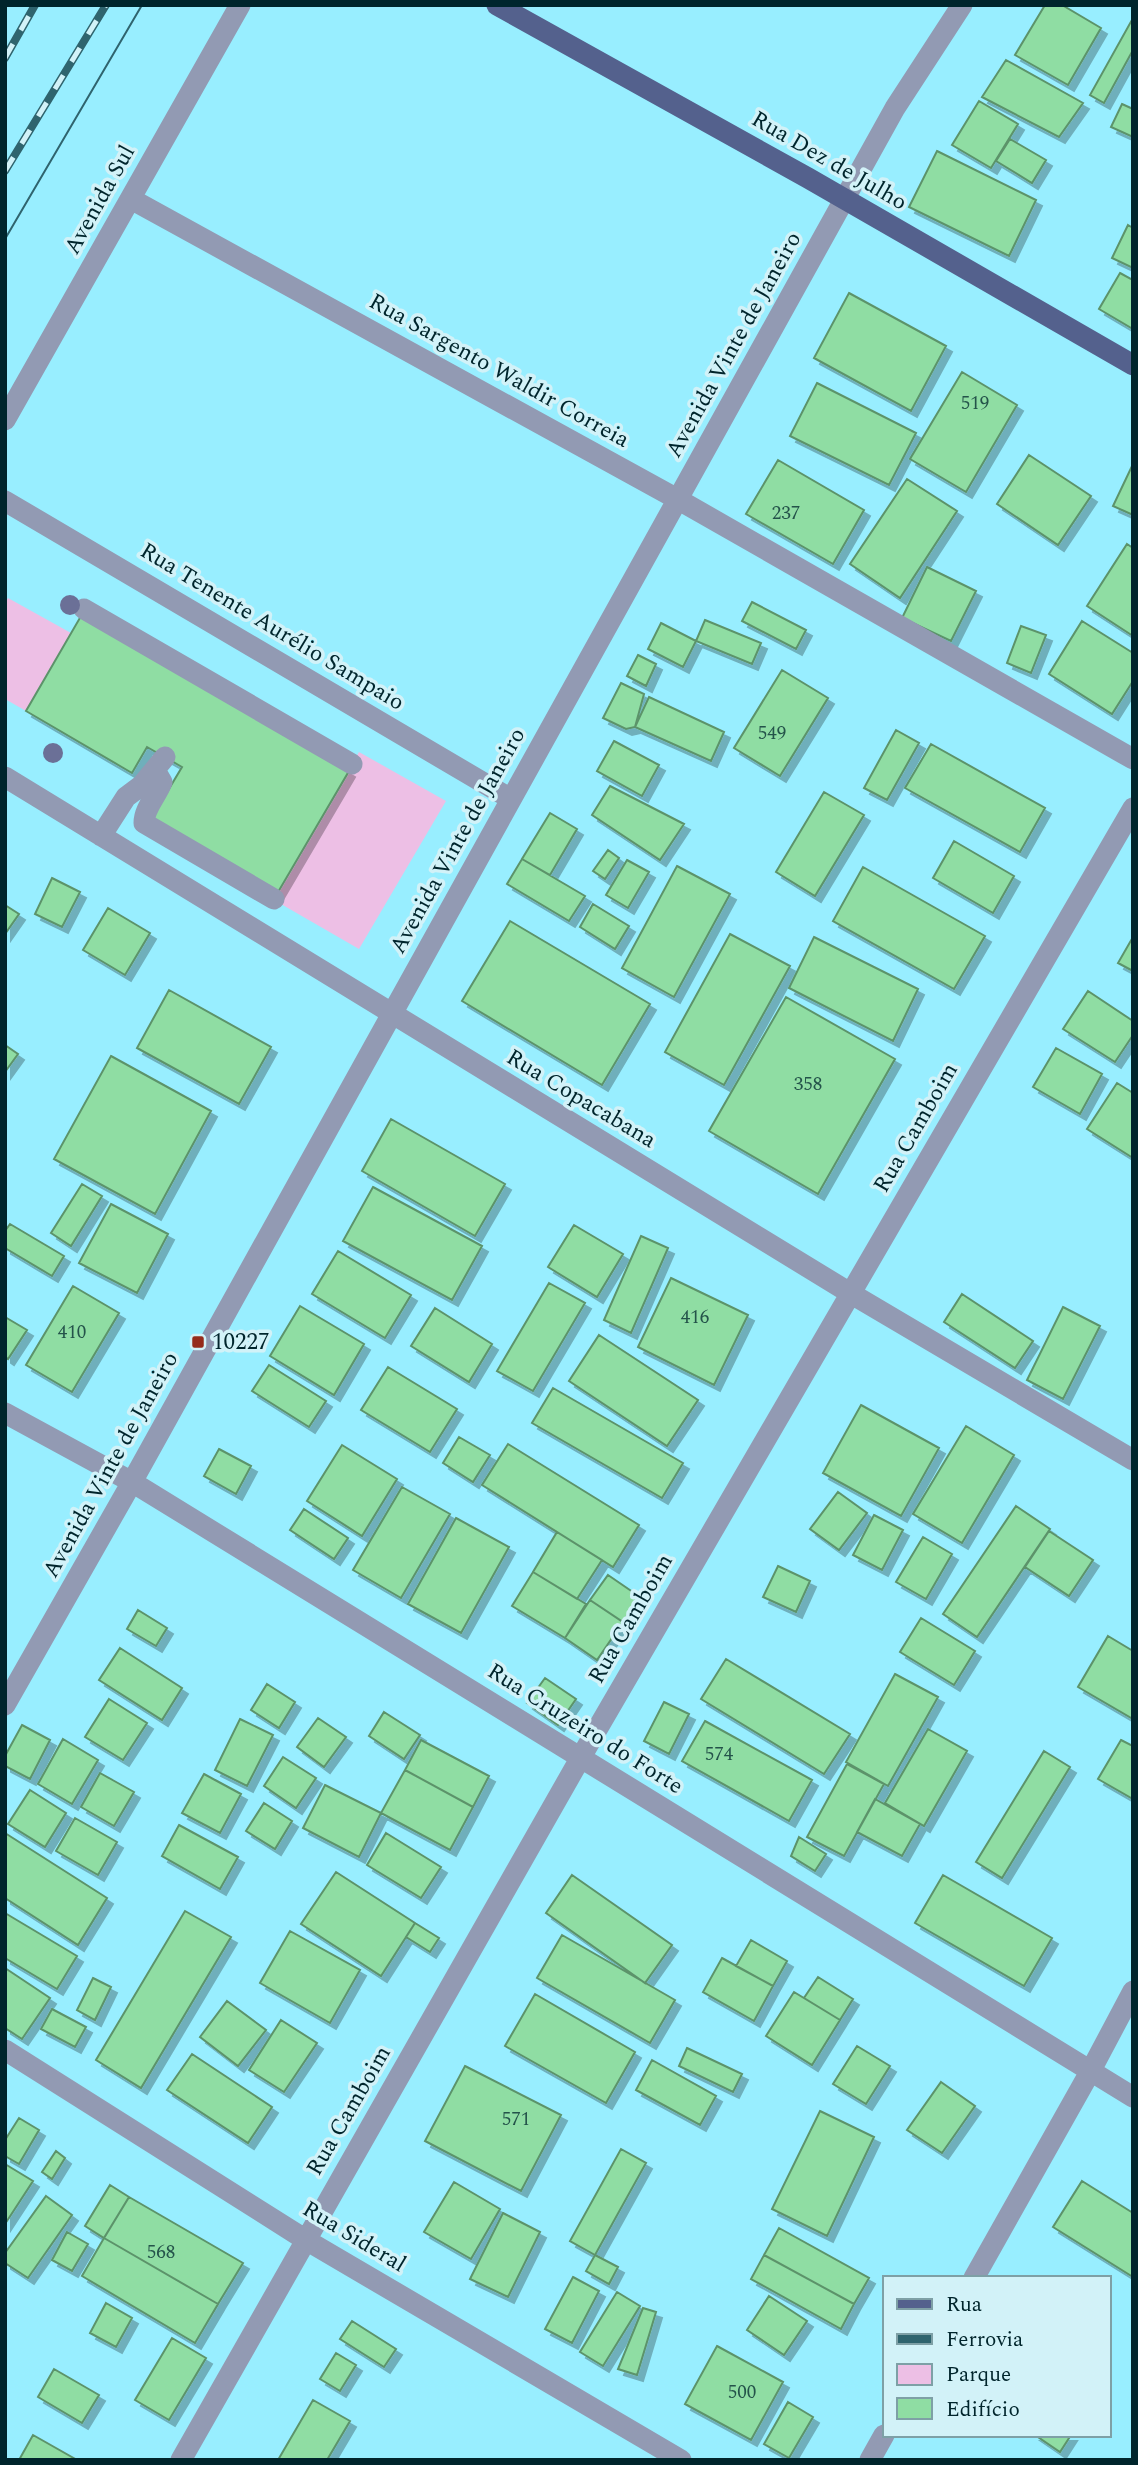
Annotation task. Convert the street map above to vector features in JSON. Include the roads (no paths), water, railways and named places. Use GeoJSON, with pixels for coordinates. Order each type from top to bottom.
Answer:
{"type":"FeatureCollection","features":[{"type":"Feature","properties":{"kind":"main road","name":"Rua Dez de Julho"},"geometry":{"type":"LineString","coordinates":[[497,5],[1133,365]]}},
{"type":"Feature","properties":{"kind":"street","name":"Avenida Sul"},"geometry":{"type":"LineString","coordinates":[[5,420],[240,5]]}},
{"type":"Feature","properties":{"kind":"street","name":"Avenida Vinte de Janeiro"},"geometry":{"type":"LineString","coordinates":[[5,1705],[132,1482],[895,108],[962,5]]}},
{"type":"Feature","properties":{"kind":"street","name":"Rua Sargento Waldir Correia"},"geometry":{"type":"LineString","coordinates":[[131,199],[679,499],[1133,759]]}},
{"type":"Feature","properties":{"kind":"street","name":"Rua Tenente Aurélio Sampaio"},"geometry":{"type":"LineString","coordinates":[[5,501],[512,799]]}},
{"type":"Feature","properties":{"kind":"street"},"geometry":{"type":"LineString","coordinates":[[85,608],[352,764]]}},
{"type":"Feature","properties":{"kind":"street"},"geometry":{"type":"LineString","coordinates":[[101,835],[126,797],[142,786],[160,764],[162,782],[144,814],[144,823],[274,899]]}},
{"type":"Feature","properties":{"kind":"street","name":"Rua Copacabana"},"geometry":{"type":"LineString","coordinates":[[5,777],[850,1293],[1133,1460]]}},
{"type":"Feature","properties":{"kind":"street","name":"Rua Camboim"},"geometry":{"type":"LineString","coordinates":[[181,2460],[582,1757],[1133,808]]}},
{"type":"Feature","properties":{"kind":"street","name":"Rua Cruzeiro do Forte"},"geometry":{"type":"LineString","coordinates":[[5,1413],[132,1482],[1133,2097]]}},
{"type":"Feature","properties":{"kind":"street"},"geometry":{"type":"LineString","coordinates":[[975,2276],[1090,2073],[1133,1991]]}},
{"type":"Feature","properties":{"kind":"street","name":"Rua Sideral"},"geometry":{"type":"LineString","coordinates":[[5,2050],[306,2240],[681,2460]]}},
{"type":"Feature","properties":{"kind":"street"},"geometry":{"type":"LineString","coordinates":[[870,2460],[883,2437]]}},
{"type":"Feature","properties":{"kind":"tram line"},"geometry":{"type":"LineString","coordinates":[[5,239],[142,5]]}},
{"type":"Feature","properties":{"kind":"railway"},"geometry":{"type":"LineString","coordinates":[[5,58],[35,5]]}},
{"type":"Feature","properties":{"kind":"railway"},"geometry":{"type":"LineString","coordinates":[[5,171],[106,5]]}},
{"type":"Feature","properties":{"kind":"place","name":"10227"},"geometry":{"type":"Point","coordinates":[198,1342]}}]}
